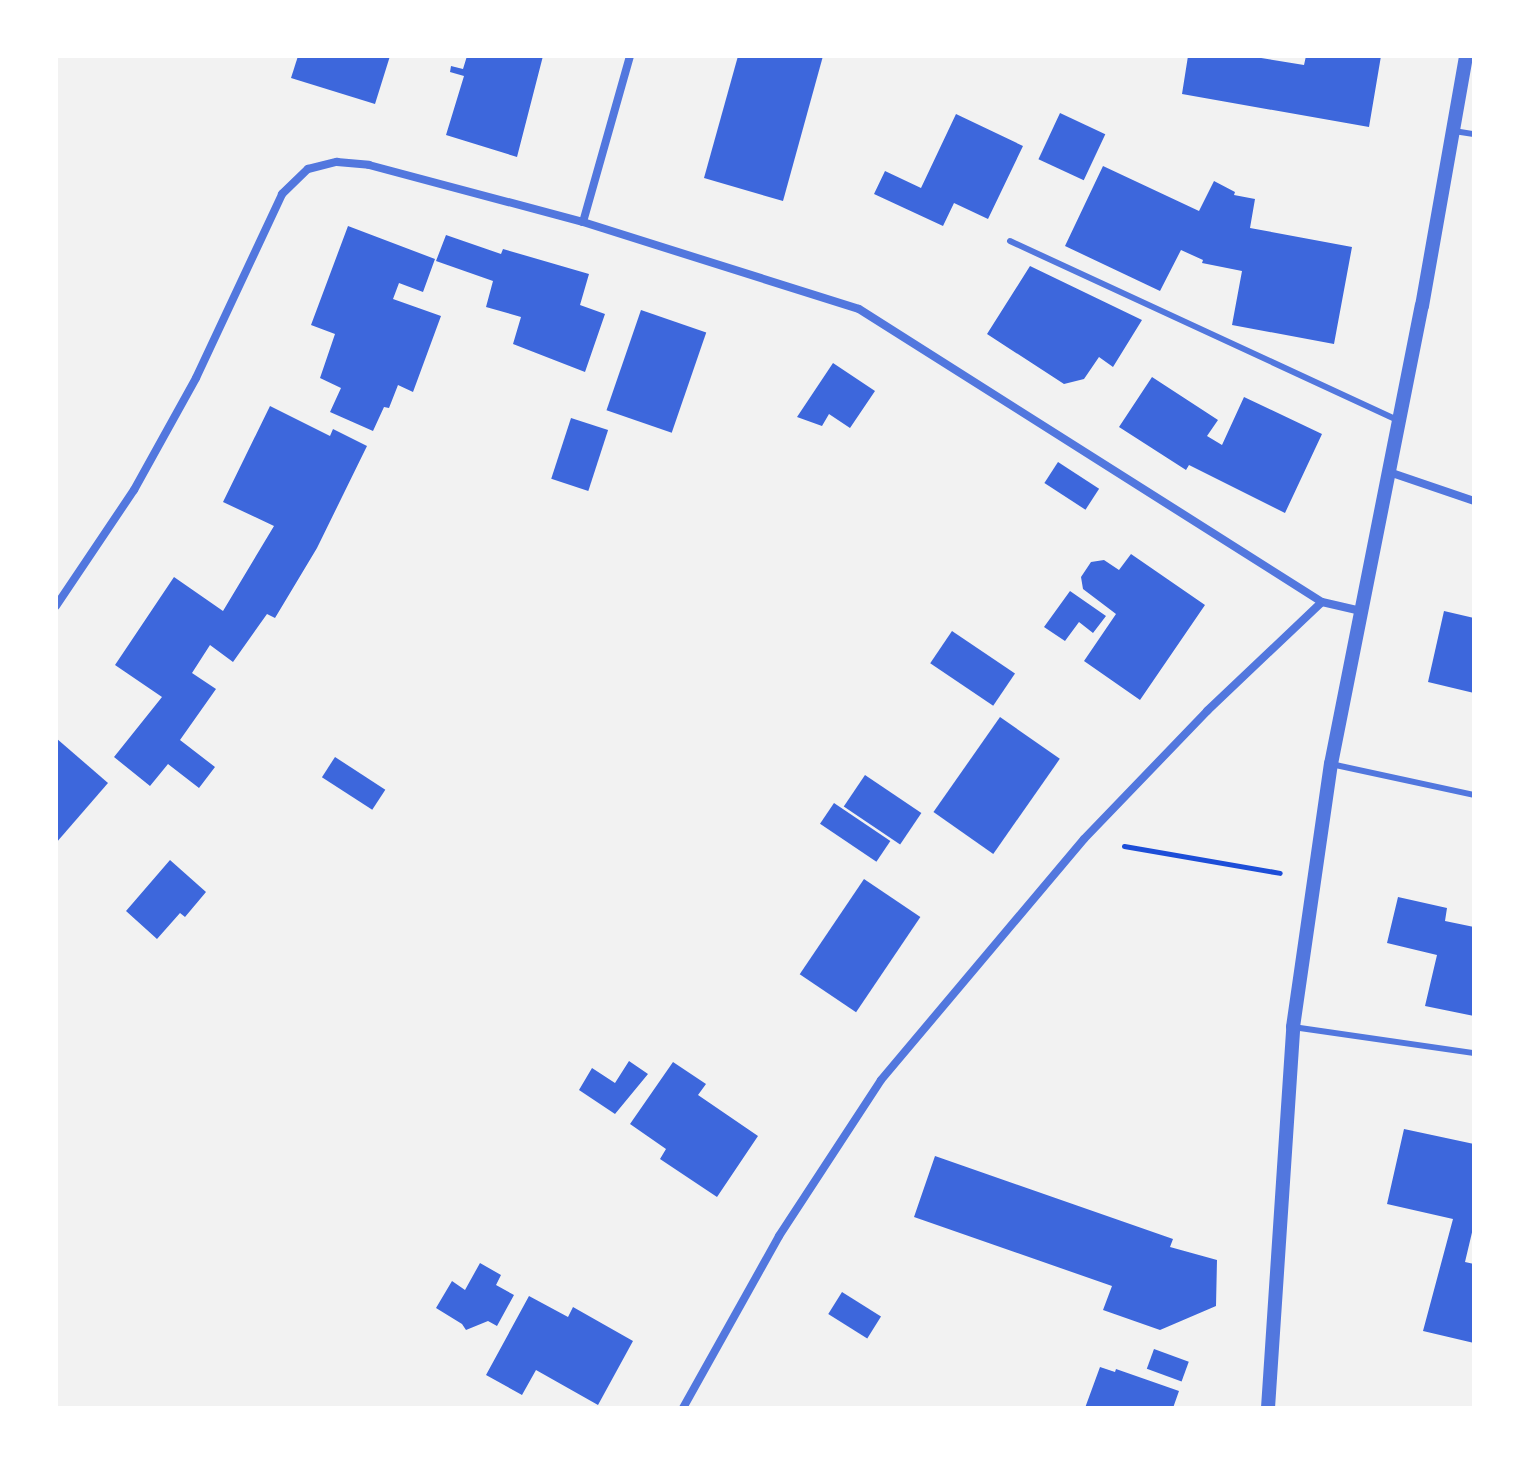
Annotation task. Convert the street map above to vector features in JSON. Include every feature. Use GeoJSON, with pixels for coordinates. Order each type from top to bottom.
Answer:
{"type":"FeatureCollection","features":[{"type":"Feature","properties":{"kind":"street"},"geometry":{"type":"LineString","coordinates":[[583,222],[630,56]]}},
{"type":"Feature","properties":{"kind":"street"},"geometry":{"type":"LineString","coordinates":[[1268,1408],[1293,1027],[1314,879],[1331,764],[1399,421],[1466,56]]}},
{"type":"Feature","properties":{"kind":"street"},"geometry":{"type":"LineString","coordinates":[[56,606],[134,490],[196,378],[282,194],[308,169],[337,162],[369,165],[583,222],[859,309],[1322,602],[1361,611]]}},
{"type":"Feature","properties":{"kind":"street"},"geometry":{"type":"LineString","coordinates":[[1389,472],[1474,501]]}},
{"type":"Feature","properties":{"kind":"street"},"geometry":{"type":"LineString","coordinates":[[683,1408],[779,1236],[881,1080],[1084,839],[1207,711],[1322,602]]}},
{"type":"Feature","properties":{"kind":"lane"},"geometry":{"type":"LineString","coordinates":[[1454,131],[1474,134]]}},
{"type":"Feature","properties":{"kind":"lane"},"geometry":{"type":"LineString","coordinates":[[1010,241],[1399,421]]}},
{"type":"Feature","properties":{"kind":"lane"},"geometry":{"type":"LineString","coordinates":[[1331,764],[1474,795]]}},
{"type":"Feature","properties":{"kind":"lane"},"geometry":{"type":"LineString","coordinates":[[1293,1027],[1474,1053]]}},
{"type":"Feature","properties":{"kind":"path"},"geometry":{"type":"LineString","coordinates":[[1084,839],[1314,879]]}},
{"type":"Feature","properties":{"kind":"building"},"geometry":{"type":"Polygon","coordinates":[[[298,56],[390,56],[375,104],[291,78],[298,56]]]}},
{"type":"Feature","properties":{"kind":"building"},"geometry":{"type":"Polygon","coordinates":[[[467,56],[543,56],[517,157],[446,135],[464,76],[450,72],[451,66],[463,69],[467,56]]]}},
{"type":"Feature","properties":{"kind":"building"},"geometry":{"type":"Polygon","coordinates":[[[738,56],[823,56],[783,201],[704,178],[738,56]]]}},
{"type":"Feature","properties":{"kind":"building"},"geometry":{"type":"Polygon","coordinates":[[[1188,56],[1249,56],[1304,65],[1306,56],[1381,56],[1369,127],[1182,94],[1188,56]]]}},
{"type":"Feature","properties":{"kind":"building"},"geometry":{"type":"Polygon","coordinates":[[[1060,113],[1105,134],[1084,180],[1038,159],[1060,113]]]}},
{"type":"Feature","properties":{"kind":"building"},"geometry":{"type":"Polygon","coordinates":[[[956,114],[1023,146],[988,219],[954,203],[943,226],[874,194],[885,171],[921,188],[956,114]]]}},
{"type":"Feature","properties":{"kind":"building"},"geometry":{"type":"Polygon","coordinates":[[[1103,166],[1199,211],[1214,181],[1235,192],[1234,195],[1255,199],[1250,228],[1352,247],[1334,344],[1232,325],[1242,271],[1202,263],[1203,260],[1181,250],[1160,291],[1065,246],[1103,166]]]}},
{"type":"Feature","properties":{"kind":"building"},"geometry":{"type":"Polygon","coordinates":[[[348,226],[435,259],[423,292],[399,283],[393,299],[441,316],[413,392],[398,385],[389,408],[384,407],[373,431],[330,412],[341,388],[320,378],[335,334],[311,325],[348,226]]]}},
{"type":"Feature","properties":{"kind":"building"},"geometry":{"type":"Polygon","coordinates":[[[446,235],[501,254],[503,249],[589,274],[580,305],[605,314],[585,372],[513,344],[521,317],[486,307],[493,281],[436,261],[446,235]]]}},
{"type":"Feature","properties":{"kind":"building"},"geometry":{"type":"Polygon","coordinates":[[[1030,266],[1142,320],[1113,367],[1099,357],[1084,379],[1064,384],[987,334],[1030,266]]]}},
{"type":"Feature","properties":{"kind":"building"},"geometry":{"type":"Polygon","coordinates":[[[641,310],[706,332],[672,433],[606,410],[641,310]]]}},
{"type":"Feature","properties":{"kind":"building"},"geometry":{"type":"Polygon","coordinates":[[[833,363],[875,391],[850,428],[829,414],[822,426],[797,417],[833,363]]]}},
{"type":"Feature","properties":{"kind":"building"},"geometry":{"type":"Polygon","coordinates":[[[1152,377],[1218,420],[1207,436],[1222,445],[1244,397],[1322,434],[1285,513],[1189,465],[1186,470],[1119,427],[1152,377]]]}},
{"type":"Feature","properties":{"kind":"building"},"geometry":{"type":"Polygon","coordinates":[[[270,406],[330,436],[333,429],[367,446],[317,548],[275,618],[267,614],[233,662],[210,645],[192,673],[216,689],[180,740],[215,767],[199,788],[168,764],[150,786],[114,757],[162,697],[115,665],[174,577],[223,611],[274,526],[223,502],[270,406]]]}},
{"type":"Feature","properties":{"kind":"building"},"geometry":{"type":"Polygon","coordinates":[[[571,418],[608,430],[588,491],[551,479],[571,418]]]}},
{"type":"Feature","properties":{"kind":"building"},"geometry":{"type":"Polygon","coordinates":[[[1058,462],[1099,489],[1085,510],[1044,483],[1058,462]]]}},
{"type":"Feature","properties":{"kind":"building"},"geometry":{"type":"Polygon","coordinates":[[[1131,554],[1205,605],[1140,700],[1084,661],[1116,614],[1083,589],[1081,577],[1091,562],[1104,560],[1119,570],[1131,554]]]}},
{"type":"Feature","properties":{"kind":"building"},"geometry":{"type":"Polygon","coordinates":[[[1070,591],[1106,616],[1093,633],[1079,622],[1065,641],[1044,627],[1070,591]]]}},
{"type":"Feature","properties":{"kind":"building"},"geometry":{"type":"Polygon","coordinates":[[[1444,611],[1474,618],[1474,693],[1428,682],[1444,611]]]}},
{"type":"Feature","properties":{"kind":"building"},"geometry":{"type":"Polygon","coordinates":[[[952,631],[1015,673],[993,706],[930,663],[952,631]]]}},
{"type":"Feature","properties":{"kind":"building"},"geometry":{"type":"Polygon","coordinates":[[[1000,717],[1060,759],[993,854],[933,812],[1000,717]]]}},
{"type":"Feature","properties":{"kind":"building"},"geometry":{"type":"Polygon","coordinates":[[[56,738],[108,783],[56,843],[56,738]]]}},
{"type":"Feature","properties":{"kind":"building"},"geometry":{"type":"Polygon","coordinates":[[[335,757],[385,790],[372,810],[322,777],[335,757]]]}},
{"type":"Feature","properties":{"kind":"building"},"geometry":{"type":"Polygon","coordinates":[[[865,775],[921,813],[900,845],[844,807],[865,775]]]}},
{"type":"Feature","properties":{"kind":"building"},"geometry":{"type":"Polygon","coordinates":[[[834,803],[890,841],[876,862],[820,824],[834,803]]]}},
{"type":"Feature","properties":{"kind":"building"},"geometry":{"type":"Polygon","coordinates":[[[170,860],[206,892],[185,917],[180,913],[157,939],[126,911],[170,860]]]}},
{"type":"Feature","properties":{"kind":"building"},"geometry":{"type":"Polygon","coordinates":[[[864,879],[920,917],[856,1012],[800,974],[864,879]]]}},
{"type":"Feature","properties":{"kind":"building"},"geometry":{"type":"Polygon","coordinates":[[[1398,897],[1447,908],[1445,921],[1474,927],[1474,1016],[1425,1006],[1437,955],[1387,943],[1398,897]]]}},
{"type":"Feature","properties":{"kind":"building"},"geometry":{"type":"Polygon","coordinates":[[[629,1061],[648,1074],[615,1114],[579,1090],[592,1068],[615,1083],[629,1061]]]}},
{"type":"Feature","properties":{"kind":"building"},"geometry":{"type":"Polygon","coordinates":[[[673,1062],[706,1084],[698,1095],[758,1136],[717,1197],[660,1159],[666,1149],[630,1124],[673,1062]]]}},
{"type":"Feature","properties":{"kind":"building"},"geometry":{"type":"Polygon","coordinates":[[[1404,1129],[1474,1144],[1474,1224],[1465,1262],[1474,1264],[1474,1343],[1423,1331],[1453,1219],[1387,1204],[1404,1129]]]}},
{"type":"Feature","properties":{"kind":"building"},"geometry":{"type":"Polygon","coordinates":[[[935,1156],[1173,1239],[1170,1247],[1217,1260],[1216,1306],[1160,1330],[1103,1310],[1112,1286],[914,1217],[935,1156]]]}},
{"type":"Feature","properties":{"kind":"building"},"geometry":{"type":"Polygon","coordinates":[[[480,1263],[501,1275],[496,1285],[514,1295],[497,1326],[488,1321],[466,1330],[462,1324],[436,1308],[452,1281],[465,1290],[480,1263]]]}},
{"type":"Feature","properties":{"kind":"building"},"geometry":{"type":"Polygon","coordinates":[[[842,1292],[881,1316],[867,1338],[828,1314],[842,1292]]]}},
{"type":"Feature","properties":{"kind":"building"},"geometry":{"type":"Polygon","coordinates":[[[529,1296],[568,1317],[573,1307],[633,1341],[598,1405],[536,1370],[522,1395],[486,1375],[529,1296]]]}},
{"type":"Feature","properties":{"kind":"building"},"geometry":{"type":"Polygon","coordinates":[[[1154,1349],[1189,1362],[1182,1381],[1147,1369],[1154,1349]]]}},
{"type":"Feature","properties":{"kind":"building"},"geometry":{"type":"Polygon","coordinates":[[[1100,1367],[1115,1372],[1116,1369],[1179,1391],[1173,1408],[1085,1408],[1100,1367]]]}}]}
